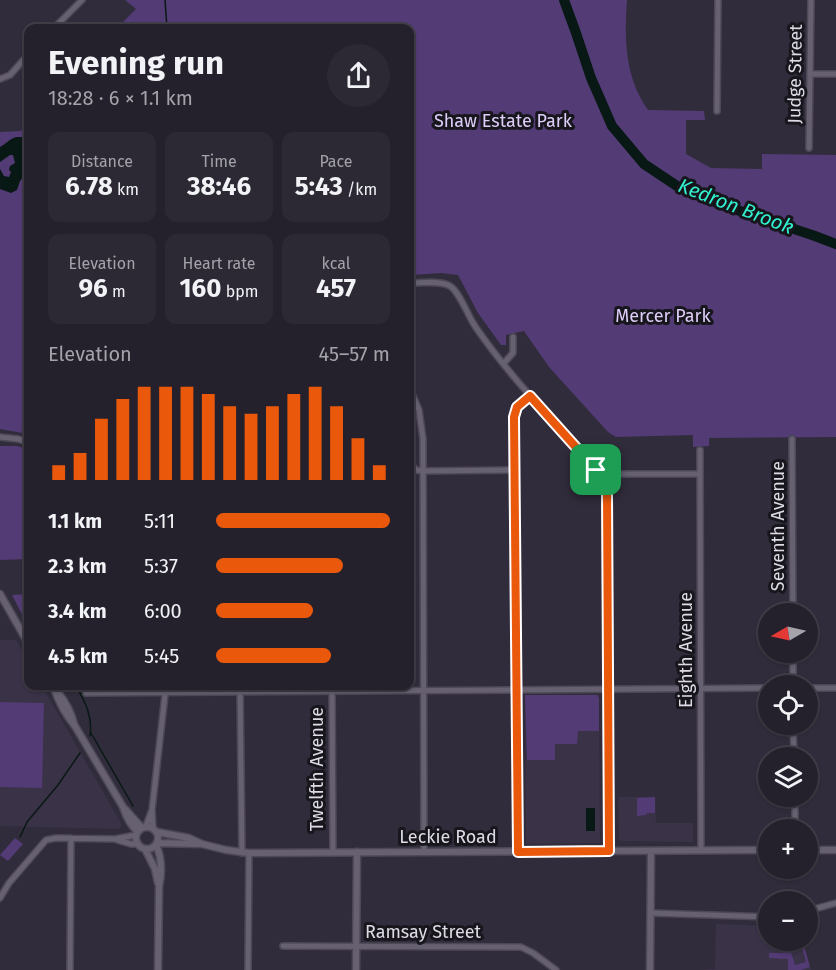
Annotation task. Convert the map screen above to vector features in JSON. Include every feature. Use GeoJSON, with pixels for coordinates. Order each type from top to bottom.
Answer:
{"type":"FeatureCollection","features":[{"type":"Feature","properties":{"kind":"street"},"geometry":{"type":"LineString","coordinates":[[58,24],[82,0]]}},
{"type":"Feature","properties":{"kind":"street"},"geometry":{"type":"LineString","coordinates":[[717,111],[718,0]]}},
{"type":"Feature","properties":{"kind":"street","name":"Judge Street"},"geometry":{"type":"LineString","coordinates":[[809,148],[811,0]]}},
{"type":"Feature","properties":{"kind":"street"},"geometry":{"type":"LineString","coordinates":[[0,79],[10,75],[24,59]]}},
{"type":"Feature","properties":{"kind":"street"},"geometry":{"type":"LineString","coordinates":[[810,74],[836,74]]}},
{"type":"Feature","properties":{"kind":"street"},"geometry":{"type":"LineString","coordinates":[[414,283],[444,284],[453,288],[471,321],[530,396],[596,470],[606,488],[609,851]]}},
{"type":"Feature","properties":{"kind":"street"},"geometry":{"type":"LineString","coordinates":[[504,363],[513,353],[513,337]]}},
{"type":"Feature","properties":{"kind":"street"},"geometry":{"type":"LineString","coordinates":[[518,852],[514,414],[520,404],[530,396]]}},
{"type":"Feature","properties":{"kind":"street"},"geometry":{"type":"LineString","coordinates":[[414,399],[419,410],[422,428],[423,471],[424,852]]}},
{"type":"Feature","properties":{"kind":"street"},"geometry":{"type":"LineString","coordinates":[[0,437],[24,441]]}},
{"type":"Feature","properties":{"kind":"street","name":"Seventh Avenue"},"geometry":{"type":"LineString","coordinates":[[792,439],[793,603]]}},
{"type":"Feature","properties":{"kind":"street","name":"Eighth Avenue"},"geometry":{"type":"LineString","coordinates":[[700,450],[702,851]]}},
{"type":"Feature","properties":{"kind":"street"},"geometry":{"type":"LineString","coordinates":[[414,468],[423,471],[514,470]]}},
{"type":"Feature","properties":{"kind":"street"},"geometry":{"type":"LineString","coordinates":[[603,480],[621,474],[700,474]]}},
{"type":"Feature","properties":{"kind":"street"},"geometry":{"type":"LineString","coordinates":[[0,594],[24,636]]}},
{"type":"Feature","properties":{"kind":"street"},"geometry":{"type":"LineString","coordinates":[[393,690],[758,688]]}},
{"type":"Feature","properties":{"kind":"street"},"geometry":{"type":"LineString","coordinates":[[818,688],[836,688]]}},
{"type":"Feature","properties":{"kind":"street"},"geometry":{"type":"LineString","coordinates":[[54,690],[66,715],[75,726],[133,828],[158,836],[156,844],[162,874],[159,887],[158,970]]}},
{"type":"Feature","properties":{"kind":"street"},"geometry":{"type":"LineString","coordinates":[[86,693],[146,690]]}},
{"type":"Feature","properties":{"kind":"street"},"geometry":{"type":"LineString","coordinates":[[138,844],[152,810],[166,690]]}},
{"type":"Feature","properties":{"kind":"street"},"geometry":{"type":"LineString","coordinates":[[240,690],[248,970]]}},
{"type":"Feature","properties":{"kind":"street","name":"Twelfth Avenue"},"geometry":{"type":"LineString","coordinates":[[332,690],[333,852]]}},
{"type":"Feature","properties":{"kind":"street"},"geometry":{"type":"LineString","coordinates":[[115,839],[145,830]]}},
{"type":"Feature","properties":{"kind":"street","name":"Leckie Road"},"geometry":{"type":"LineString","coordinates":[[145,830],[189,838],[202,844]]}},
{"type":"Feature","properties":{"kind":"street"},"geometry":{"type":"LineString","coordinates":[[0,897],[44,842],[51,838],[115,839],[138,844],[145,849],[155,869],[159,887]]}},
{"type":"Feature","properties":{"kind":"street"},"geometry":{"type":"LineString","coordinates":[[70,970],[71,838]]}},
{"type":"Feature","properties":{"kind":"street"},"geometry":{"type":"LineString","coordinates":[[145,849],[156,844]]}},
{"type":"Feature","properties":{"kind":"street","name":"Leckie Road"},"geometry":{"type":"LineString","coordinates":[[156,844],[202,844],[245,853],[758,850]]}},
{"type":"Feature","properties":{"kind":"street"},"geometry":{"type":"LineString","coordinates":[[818,850],[836,850]]}},
{"type":"Feature","properties":{"kind":"street"},"geometry":{"type":"LineString","coordinates":[[650,970],[651,851]]}},
{"type":"Feature","properties":{"kind":"street"},"geometry":{"type":"LineString","coordinates":[[356,970],[357,852]]}},
{"type":"Feature","properties":{"kind":"street"},"geometry":{"type":"LineString","coordinates":[[0,888],[9,883]]}},
{"type":"Feature","properties":{"kind":"street"},"geometry":{"type":"LineString","coordinates":[[818,908],[836,903]]}},
{"type":"Feature","properties":{"kind":"street"},"geometry":{"type":"LineString","coordinates":[[651,914],[758,917]]}},
{"type":"Feature","properties":{"kind":"street","name":"Ramsay Street"},"geometry":{"type":"LineString","coordinates":[[283,946],[521,947],[556,970]]}},
{"type":"Feature","properties":{"kind":"shaded area"},"geometry":{"type":"Polygon","coordinates":[[[24,138],[24,176],[17,190],[11,193],[0,189],[0,169],[4,176],[9,177],[10,166],[15,163],[13,155],[0,162],[0,147],[11,139],[24,138]]]}},
{"type":"Feature","properties":{"kind":"shaded area"},"geometry":{"type":"Polygon","coordinates":[[[0,640],[16,640],[24,655],[24,690],[44,690],[122,825],[119,829],[0,826],[0,640]]]}},
{"type":"Feature","properties":{"kind":"shaded area"},"geometry":{"type":"Polygon","coordinates":[[[525,695],[598,695],[600,843],[526,844],[525,695]]]}},
{"type":"Feature","properties":{"kind":"shaded area"},"geometry":{"type":"Polygon","coordinates":[[[618,797],[655,797],[656,823],[693,823],[693,842],[621,841],[619,839],[618,797]]]}},
{"type":"Feature","properties":{"kind":"shaded area"},"geometry":{"type":"Polygon","coordinates":[[[586,808],[595,808],[595,831],[586,831],[586,808]]]}},
{"type":"Feature","properties":{"kind":"shaded area"},"geometry":{"type":"Polygon","coordinates":[[[716,924],[758,926],[758,951],[806,951],[811,970],[696,970],[715,969],[716,924]]]}},
{"type":"Feature","properties":{"kind":"green space"},"geometry":{"type":"Polygon","coordinates":[[[125,0],[627,0],[626,43],[630,71],[640,98],[648,110],[704,111],[705,120],[686,120],[686,154],[711,168],[762,169],[762,154],[836,155],[836,437],[709,438],[709,446],[693,447],[693,435],[616,437],[608,432],[549,367],[524,331],[506,335],[506,345],[501,345],[478,313],[458,275],[441,273],[414,275],[414,24],[121,24],[136,9],[125,0]]]}},
{"type":"Feature","properties":{"kind":"green space"},"geometry":{"type":"Polygon","coordinates":[[[24,128],[24,433],[0,429],[0,132],[21,131],[24,128]]]}},
{"type":"Feature","properties":{"kind":"green space"},"geometry":{"type":"Polygon","coordinates":[[[0,446],[17,446],[24,448],[24,559],[0,560],[0,446]]]}},
{"type":"Feature","properties":{"kind":"green space"},"geometry":{"type":"Polygon","coordinates":[[[24,594],[24,618],[12,595],[24,594]]]}},
{"type":"Feature","properties":{"kind":"green space"},"geometry":{"type":"Polygon","coordinates":[[[525,695],[598,695],[599,731],[578,731],[577,744],[555,744],[555,760],[527,760],[525,695]]]}},
{"type":"Feature","properties":{"kind":"green space"},"geometry":{"type":"Polygon","coordinates":[[[0,702],[44,703],[42,788],[0,787],[0,702]]]}},
{"type":"Feature","properties":{"kind":"green space"},"geometry":{"type":"Polygon","coordinates":[[[655,797],[655,813],[637,816],[637,798],[655,797]]]}},
{"type":"Feature","properties":{"kind":"green space"},"geometry":{"type":"Polygon","coordinates":[[[15,838],[23,844],[8,861],[0,855],[15,838]]]}},
{"type":"Feature","properties":{"kind":"green space"},"geometry":{"type":"Polygon","coordinates":[[[783,951],[791,951],[795,965],[806,962],[803,951],[805,951],[810,967],[788,970],[788,959],[769,958],[769,953],[783,953],[783,951]]]}},
{"type":"Feature","properties":{"kind":"waterway"},"geometry":{"type":"LineString","coordinates":[[165,0],[167,24]]}},
{"type":"Feature","properties":{"kind":"waterway","name":"Kedron Brook"},"geometry":{"type":"LineString","coordinates":[[564,0],[591,78],[612,126],[644,164],[680,188],[836,244]]}},
{"type":"Feature","properties":{"kind":"waterway"},"geometry":{"type":"LineString","coordinates":[[78,690],[89,716],[90,736]]}},
{"type":"Feature","properties":{"kind":"waterway"},"geometry":{"type":"LineString","coordinates":[[91,733],[133,806]]}},
{"type":"Feature","properties":{"kind":"waterway"},"geometry":{"type":"LineString","coordinates":[[20,837],[27,822],[58,785],[80,753]]}},
{"type":"Feature","properties":{"kind":"route"},"geometry":{"type":"LineString","coordinates":[[530,396],[596,470],[605,484],[607,493],[609,851],[518,852],[515,410],[530,396]]}},
{"type":"Feature","properties":{"kind":"park label","name":"Shaw Estate Park"},"geometry":{"type":"Point","coordinates":[503,121]}},
{"type":"Feature","properties":{"kind":"park label","name":"Mercer Park"},"geometry":{"type":"Point","coordinates":[663,316]}}]}
